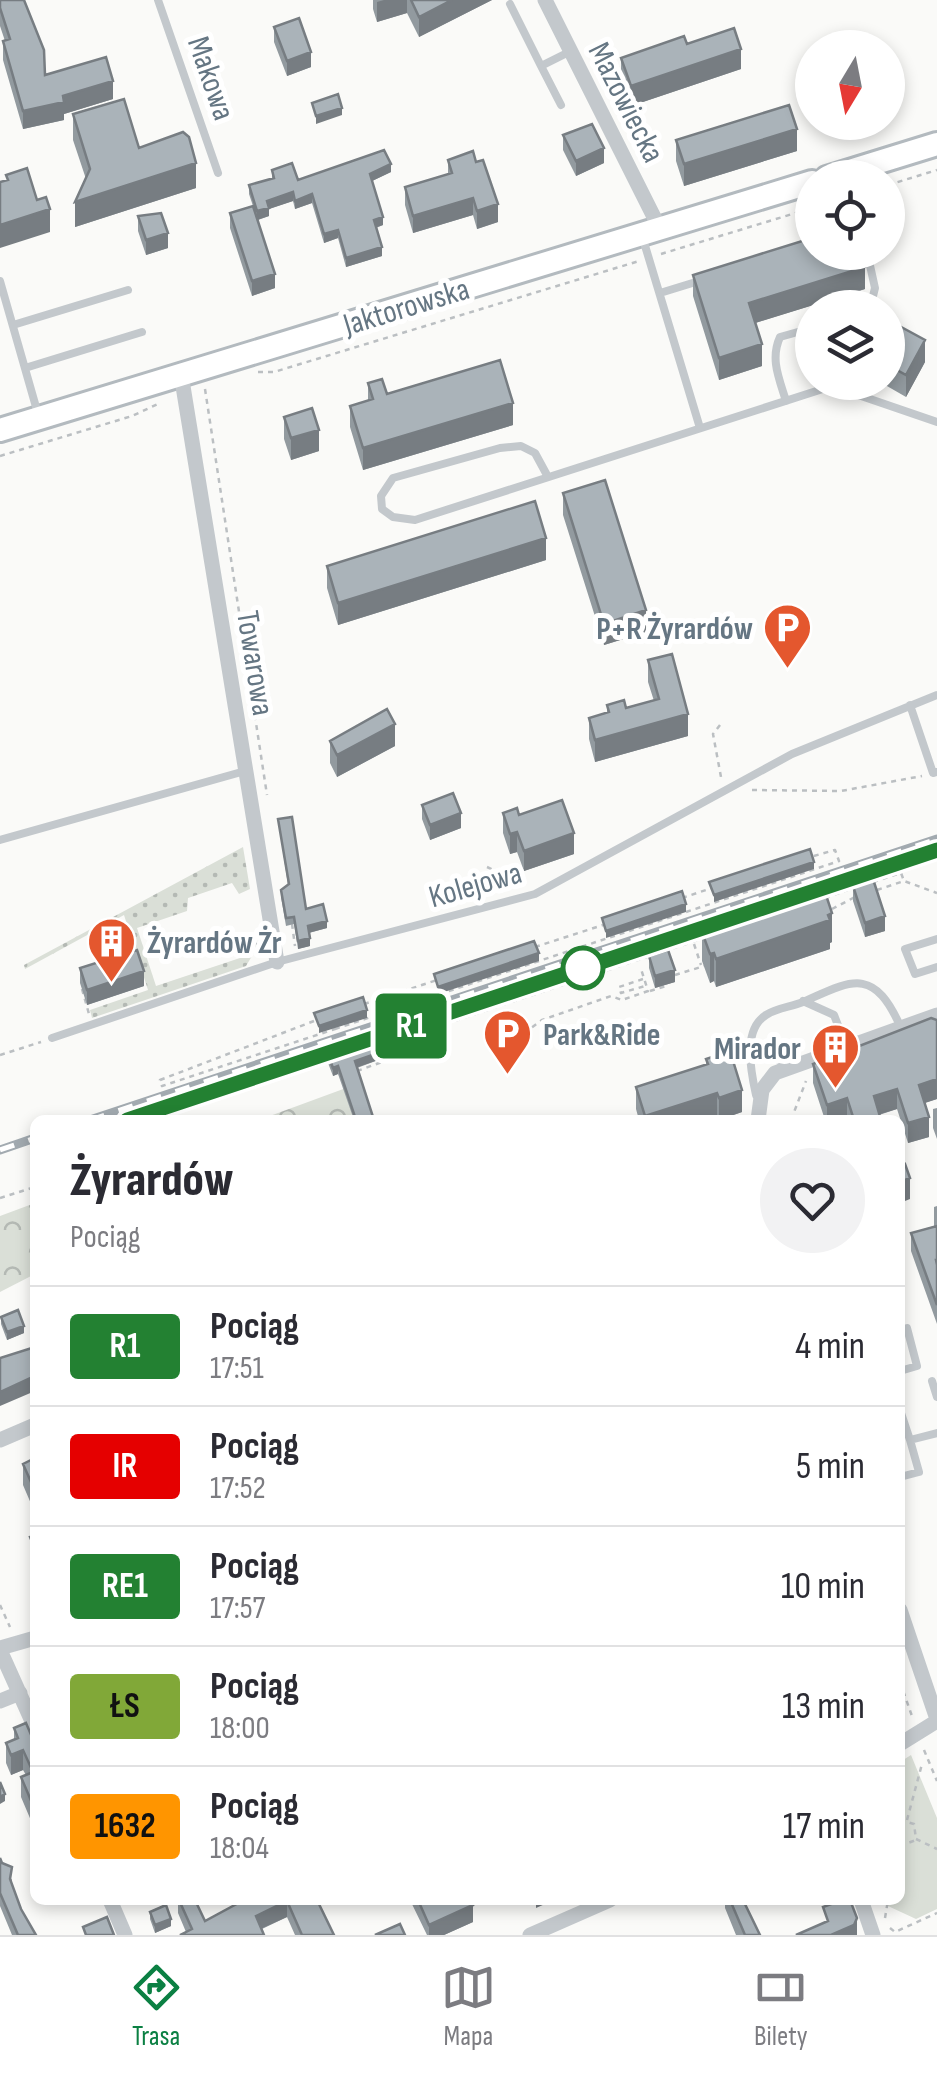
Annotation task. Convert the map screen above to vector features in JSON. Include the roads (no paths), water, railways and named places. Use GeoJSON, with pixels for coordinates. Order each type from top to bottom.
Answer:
{"type":"FeatureCollection","features":[{"type":"Feature","properties":{"kind":"main road"},"geometry":{"type":"LineString","coordinates":[[886,160],[937,144]]}},
{"type":"Feature","properties":{"kind":"main road","name":"Jaktorowska"},"geometry":{"type":"LineString","coordinates":[[0,430],[183,384],[795,187]]}},
{"type":"Feature","properties":{"kind":"street","name":"Mazowiecka"},"geometry":{"type":"LineString","coordinates":[[545,0],[651,232]]}},
{"type":"Feature","properties":{"kind":"street","name":"Towarowa"},"geometry":{"type":"LineString","coordinates":[[183,384],[277,962]]}},
{"type":"Feature","properties":{"kind":"street"},"geometry":{"type":"LineString","coordinates":[[759,1112],[765,1083],[788,1067],[937,1015]]}},
{"type":"Feature","properties":{"kind":"street"},"geometry":{"type":"LineString","coordinates":[[0,1440],[30,1426]]}},
{"type":"Feature","properties":{"kind":"street"},"geometry":{"type":"LineString","coordinates":[[905,1625],[937,1720],[905,1741]]}},
{"type":"Feature","properties":{"kind":"street"},"geometry":{"type":"LineString","coordinates":[[30,1640],[0,1649],[30,1716]]}},
{"type":"Feature","properties":{"kind":"street"},"geometry":{"type":"LineString","coordinates":[[0,1701],[20,1692]]}},
{"type":"Feature","properties":{"kind":"street"},"geometry":{"type":"LineString","coordinates":[[112,1905],[125,1935]]}},
{"type":"Feature","properties":{"kind":"street"},"geometry":{"type":"LineString","coordinates":[[530,1935],[595,1905]]}},
{"type":"Feature","properties":{"kind":"street"},"geometry":{"type":"LineString","coordinates":[[863,1905],[872,1933]]}},
{"type":"Feature","properties":{"kind":"lane","name":"Makowa"},"geometry":{"type":"LineString","coordinates":[[158,0],[218,173]]}},
{"type":"Feature","properties":{"kind":"lane"},"geometry":{"type":"LineString","coordinates":[[510,4],[561,105]]}},
{"type":"Feature","properties":{"kind":"lane"},"geometry":{"type":"LineString","coordinates":[[541,66],[570,51]]}},
{"type":"Feature","properties":{"kind":"lane"},"geometry":{"type":"LineString","coordinates":[[651,232],[649,258],[700,428]]}},
{"type":"Feature","properties":{"kind":"lane"},"geometry":{"type":"LineString","coordinates":[[660,293],[717,276]]}},
{"type":"Feature","properties":{"kind":"lane"},"geometry":{"type":"LineString","coordinates":[[0,281],[39,418]]}},
{"type":"Feature","properties":{"kind":"lane"},"geometry":{"type":"LineString","coordinates":[[13,325],[128,290]]}},
{"type":"Feature","properties":{"kind":"lane"},"geometry":{"type":"LineString","coordinates":[[25,368],[142,332]]}},
{"type":"Feature","properties":{"kind":"lane"},"geometry":{"type":"LineString","coordinates":[[786,401],[774,362],[775,348],[780,336],[795,332]]}},
{"type":"Feature","properties":{"kind":"lane"},"geometry":{"type":"LineString","coordinates":[[548,477],[534,454],[521,446],[500,448],[394,478],[381,496],[382,509],[392,517],[415,520],[832,386],[937,422]]}},
{"type":"Feature","properties":{"kind":"lane","name":"Kolejowa"},"geometry":{"type":"LineString","coordinates":[[52,1038],[277,962],[535,894],[844,730],[937,695]]}},
{"type":"Feature","properties":{"kind":"lane"},"geometry":{"type":"LineString","coordinates":[[910,706],[935,772]]}},
{"type":"Feature","properties":{"kind":"lane"},"geometry":{"type":"LineString","coordinates":[[0,840],[245,771]]}},
{"type":"Feature","properties":{"kind":"lane"},"geometry":{"type":"LineString","coordinates":[[937,939],[905,949],[915,974],[937,967]]}},
{"type":"Feature","properties":{"kind":"lane"},"geometry":{"type":"LineString","coordinates":[[759,1112],[750,1064],[756,1027],[764,1016],[840,983],[859,984],[885,998],[901,1028]]}},
{"type":"Feature","properties":{"kind":"lane"},"geometry":{"type":"LineString","coordinates":[[803,1002],[834,1015],[846,1046]]}},
{"type":"Feature","properties":{"kind":"lane"},"geometry":{"type":"LineString","coordinates":[[62,1019],[66,1034]]}},
{"type":"Feature","properties":{"kind":"lane"},"geometry":{"type":"LineString","coordinates":[[754,1042],[788,1067]]}},
{"type":"Feature","properties":{"kind":"lane"},"geometry":{"type":"LineString","coordinates":[[905,1370],[917,1366],[906,1328]]}},
{"type":"Feature","properties":{"kind":"lane"},"geometry":{"type":"LineString","coordinates":[[932,1382],[937,1398]]}},
{"type":"Feature","properties":{"kind":"lane"},"geometry":{"type":"LineString","coordinates":[[905,1425],[920,1472],[905,1476]]}},
{"type":"Feature","properties":{"kind":"lane"},"geometry":{"type":"LineString","coordinates":[[910,1440],[937,1433]]}},
{"type":"Feature","properties":{"kind":"railway"},"geometry":{"type":"LineString","coordinates":[[105,1115],[937,839]]}},
{"type":"Feature","properties":{"kind":"railway"},"geometry":{"type":"LineString","coordinates":[[0,1150],[30,1140]]}},
{"type":"Feature","properties":{"kind":"train","name":"R1"},"geometry":{"type":"LineString","coordinates":[[142,1115],[937,850]]}},
{"type":"Feature","properties":{"kind":"place","name":"P+R Żyrardów"},"geometry":{"type":"Point","coordinates":[788,670]}},
{"type":"Feature","properties":{"kind":"place","name":"Żyrardów Żr"},"geometry":{"type":"Point","coordinates":[112,984]}},
{"type":"Feature","properties":{"kind":"place","name":"Park&Ride"},"geometry":{"type":"Point","coordinates":[508,1076]}},
{"type":"Feature","properties":{"kind":"place","name":"Mirador"},"geometry":{"type":"Point","coordinates":[836,1090]}}]}
